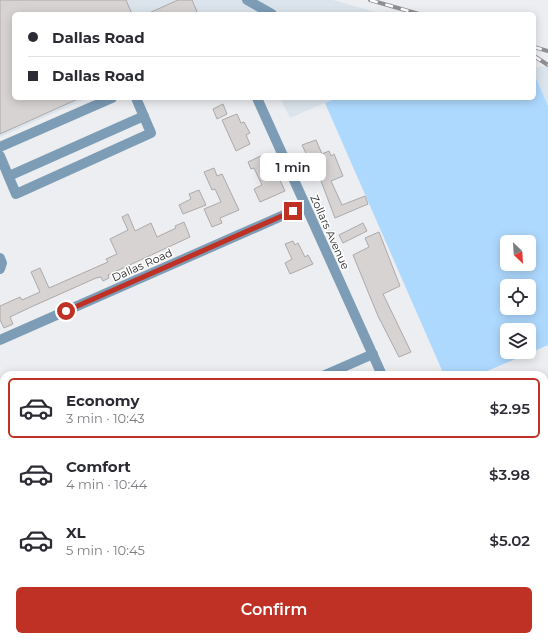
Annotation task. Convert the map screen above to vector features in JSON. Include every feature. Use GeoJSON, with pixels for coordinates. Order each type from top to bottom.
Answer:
{"type":"FeatureCollection","features":[{"type":"Feature","properties":{"kind":"street"},"geometry":{"type":"LineString","coordinates":[[247,0],[268,12]]}},
{"type":"Feature","properties":{"kind":"street"},"geometry":{"type":"LineString","coordinates":[[0,147],[107,100]]}},
{"type":"Feature","properties":{"kind":"street"},"geometry":{"type":"LineString","coordinates":[[0,156],[16,194],[151,133],[137,100]]}},
{"type":"Feature","properties":{"kind":"street","name":"Zollars Avenue"},"geometry":{"type":"LineString","coordinates":[[258,100],[380,371]]}},
{"type":"Feature","properties":{"kind":"street"},"geometry":{"type":"LineString","coordinates":[[8,176],[144,116]]}},
{"type":"Feature","properties":{"kind":"street","name":"Dallas Road"},"geometry":{"type":"LineString","coordinates":[[0,340],[293,211]]}},
{"type":"Feature","properties":{"kind":"street"},"geometry":{"type":"LineString","coordinates":[[0,258],[2,263],[0,269]]}},
{"type":"Feature","properties":{"kind":"street"},"geometry":{"type":"LineString","coordinates":[[334,371],[373,354]]}},
{"type":"Feature","properties":{"kind":"shaded area"},"geometry":{"type":"Polygon","coordinates":[[[0,0],[333,0],[375,12],[12,12],[12,100],[83,100],[0,137],[0,0]]]}},
{"type":"Feature","properties":{"kind":"shaded area"},"geometry":{"type":"Polygon","coordinates":[[[548,66],[548,106],[536,78],[536,67],[548,66]]]}},
{"type":"Feature","properties":{"kind":"shaded area"},"geometry":{"type":"Polygon","coordinates":[[[536,78],[548,106],[548,345],[536,350],[536,323],[500,323],[500,359],[515,359],[487,371],[442,371],[325,103],[332,100],[536,100],[536,78]]]}},
{"type":"Feature","properties":{"kind":"shaded area"},"geometry":{"type":"Polygon","coordinates":[[[281,100],[331,100],[290,118],[281,100]]]}},
{"type":"Feature","properties":{"kind":"building"},"geometry":{"type":"Polygon","coordinates":[[[0,0],[126,0],[131,12],[12,12],[12,100],[76,100],[0,134],[0,0]]]}},
{"type":"Feature","properties":{"kind":"building"},"geometry":{"type":"Polygon","coordinates":[[[178,0],[192,0],[197,12],[151,12],[178,0]]]}},
{"type":"Feature","properties":{"kind":"building"},"geometry":{"type":"Polygon","coordinates":[[[223,104],[227,114],[217,119],[213,109],[223,104]]]}},
{"type":"Feature","properties":{"kind":"building"},"geometry":{"type":"Polygon","coordinates":[[[237,114],[241,123],[244,122],[250,133],[246,135],[250,144],[236,151],[222,120],[237,114]]]}},
{"type":"Feature","properties":{"kind":"building"},"geometry":{"type":"Polygon","coordinates":[[[316,140],[322,154],[329,151],[331,156],[334,154],[343,176],[331,181],[342,205],[365,196],[368,204],[335,218],[318,173],[314,165],[312,166],[302,145],[316,140]]]}},
{"type":"Feature","properties":{"kind":"building"},"geometry":{"type":"Polygon","coordinates":[[[263,155],[272,181],[279,178],[285,191],[260,202],[254,189],[262,185],[254,168],[251,169],[248,162],[263,155]]]}},
{"type":"Feature","properties":{"kind":"building"},"geometry":{"type":"Polygon","coordinates":[[[214,168],[217,176],[222,174],[239,210],[220,218],[222,223],[212,227],[204,209],[221,202],[215,189],[212,190],[204,172],[214,168]]]}},
{"type":"Feature","properties":{"kind":"building"},"geometry":{"type":"Polygon","coordinates":[[[199,190],[206,205],[183,214],[179,205],[191,199],[189,194],[199,190]]]}},
{"type":"Feature","properties":{"kind":"building"},"geometry":{"type":"Polygon","coordinates":[[[128,214],[135,231],[151,223],[157,237],[176,228],[175,226],[184,222],[190,237],[108,275],[109,278],[103,281],[101,277],[96,278],[10,317],[13,324],[4,328],[0,320],[0,306],[20,297],[22,300],[40,292],[31,272],[40,268],[49,288],[108,262],[106,259],[117,254],[110,239],[128,230],[122,217],[128,214]]]}},
{"type":"Feature","properties":{"kind":"building"},"geometry":{"type":"Polygon","coordinates":[[[363,223],[367,231],[343,243],[339,235],[363,223]]]}},
{"type":"Feature","properties":{"kind":"building"},"geometry":{"type":"Polygon","coordinates":[[[379,232],[400,286],[383,294],[411,352],[399,357],[378,316],[353,255],[369,247],[365,238],[379,232]]]}},
{"type":"Feature","properties":{"kind":"building"},"geometry":{"type":"Polygon","coordinates":[[[293,241],[295,245],[298,243],[305,257],[308,255],[313,264],[290,274],[285,263],[292,259],[285,244],[293,241]]]}},
{"type":"Feature","properties":{"kind":"railway"},"geometry":{"type":"LineString","coordinates":[[370,0],[412,12]]}},
{"type":"Feature","properties":{"kind":"railway"},"geometry":{"type":"LineString","coordinates":[[536,48],[548,51]]}},
{"type":"Feature","properties":{"kind":"railway"},"geometry":{"type":"LineString","coordinates":[[536,57],[548,65]]}},
{"type":"Feature","properties":{"kind":"route"},"geometry":{"type":"LineString","coordinates":[[66,311],[293,211]]}}]}
